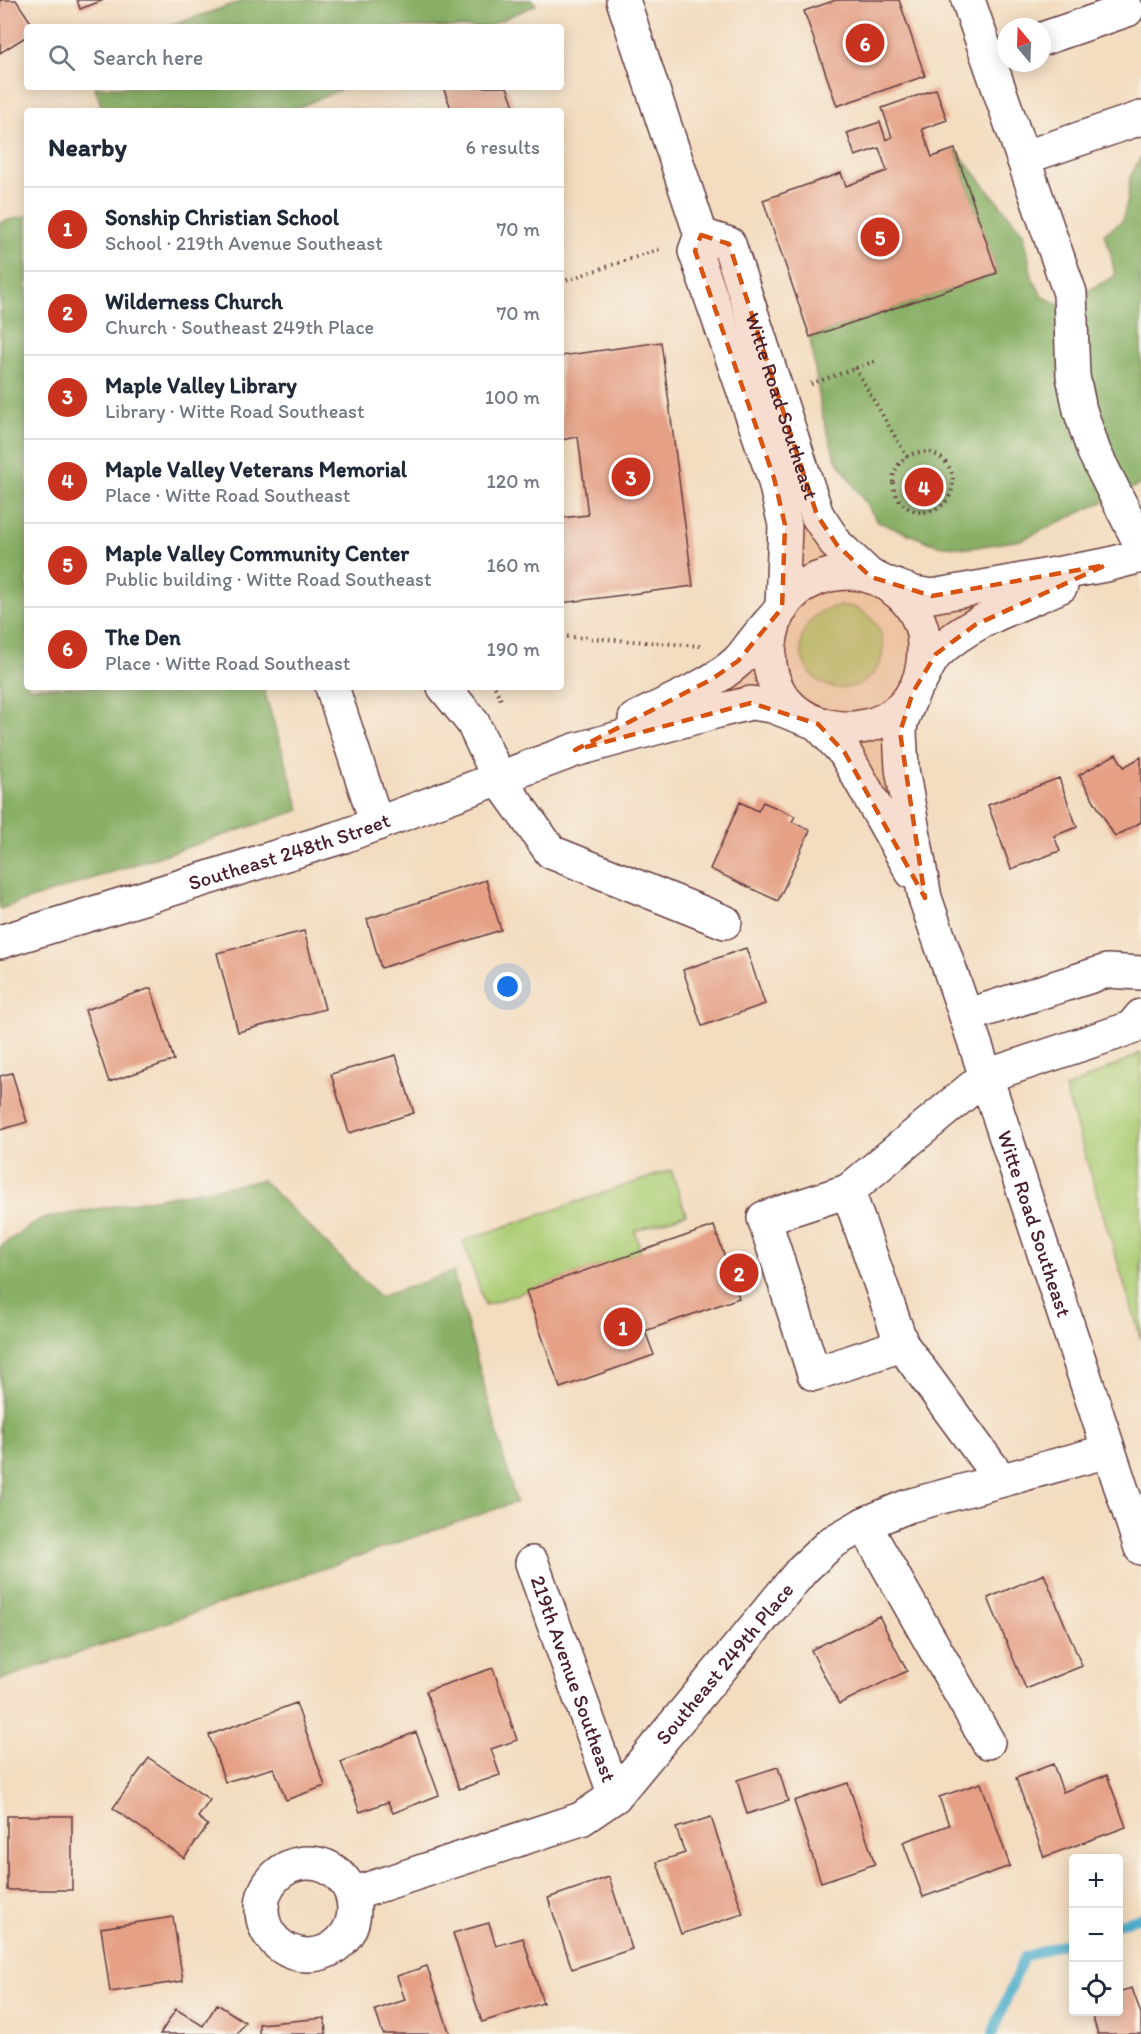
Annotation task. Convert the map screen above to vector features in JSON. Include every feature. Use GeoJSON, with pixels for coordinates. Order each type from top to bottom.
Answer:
{"type":"FeatureCollection","features":[{"type":"Feature","properties":{"kind":"street","name":"Witte Road Southeast"},"geometry":{"type":"LineString","coordinates":[[622,0],[701,235],[695,251],[774,478],[785,525],[780,611]]}},
{"type":"Feature","properties":{"kind":"street"},"geometry":{"type":"LineString","coordinates":[[968,0],[997,54]]}},
{"type":"Feature","properties":{"kind":"street"},"geometry":{"type":"LineString","coordinates":[[1051,36],[1126,10]]}},
{"type":"Feature","properties":{"kind":"street"},"geometry":{"type":"LineString","coordinates":[[1002,72],[1023,158],[1070,293],[1073,376],[1080,410],[1094,452],[1141,545]]}},
{"type":"Feature","properties":{"kind":"street"},"geometry":{"type":"LineString","coordinates":[[1023,158],[1141,118]]}},
{"type":"Feature","properties":{"kind":"street","name":"Witte Road Southeast"},"geometry":{"type":"LineString","coordinates":[[701,235],[729,244],[817,515],[837,546],[874,578]]}},
{"type":"Feature","properties":{"kind":"street"},"geometry":{"type":"LineString","coordinates":[[1106,565],[975,625],[936,654],[904,705],[885,720],[862,728],[838,729],[816,723],[798,713],[785,700],[770,667],[768,649],[771,631],[780,611],[789,598],[803,586],[821,577],[840,573],[858,573],[914,593],[932,596],[1106,565],[1141,556]]}},
{"type":"Feature","properties":{"kind":"street"},"geometry":{"type":"LineString","coordinates":[[874,578],[898,592],[915,611],[924,635],[924,660],[915,688]]}},
{"type":"Feature","properties":{"kind":"street","name":"Southeast 248th Street"},"geometry":{"type":"LineString","coordinates":[[575,750],[712,679],[738,661],[780,611]]}},
{"type":"Feature","properties":{"kind":"street","name":"Witte Road Southeast"},"geometry":{"type":"LineString","coordinates":[[915,688],[901,722],[900,732],[902,769],[925,898],[1141,1548]]}},
{"type":"Feature","properties":{"kind":"street"},"geometry":{"type":"LineString","coordinates":[[334,690],[377,824]]}},
{"type":"Feature","properties":{"kind":"street"},"geometry":{"type":"LineString","coordinates":[[446,690],[473,723],[499,778],[551,852],[725,922]]}},
{"type":"Feature","properties":{"kind":"street","name":"Southeast 248th Street"},"geometry":{"type":"LineString","coordinates":[[0,942],[344,836],[575,750],[751,703],[772,706],[816,723]]}},
{"type":"Feature","properties":{"kind":"street","name":"Witte Road Southeast"},"geometry":{"type":"LineString","coordinates":[[816,723],[845,753],[925,898]]}},
{"type":"Feature","properties":{"kind":"street"},"geometry":{"type":"LineString","coordinates":[[966,1016],[1107,971],[1141,973]]}},
{"type":"Feature","properties":{"kind":"street"},"geometry":{"type":"LineString","coordinates":[[902,1346],[814,1374],[764,1218],[848,1191],[986,1076],[1131,1028],[1141,1016]]}},
{"type":"Feature","properties":{"kind":"street"},"geometry":{"type":"LineString","coordinates":[[848,1191],[902,1346],[1001,1480]]}},
{"type":"Feature","properties":{"kind":"street","name":"Southeast 249th Place"},"geometry":{"type":"LineString","coordinates":[[353,1894],[581,1819],[615,1796],[803,1569],[831,1544],[864,1524],[908,1506],[1108,1451]]}},
{"type":"Feature","properties":{"kind":"street"},"geometry":{"type":"LineString","coordinates":[[864,1524],[988,1742]]}},
{"type":"Feature","properties":{"kind":"street","name":"219th Avenue Southeast"},"geometry":{"type":"LineString","coordinates":[[531,1563],[615,1796]]}},
{"type":"Feature","properties":{"kind":"path"},"geometry":{"type":"LineString","coordinates":[[564,281],[701,235]]}},
{"type":"Feature","properties":{"kind":"path"},"geometry":{"type":"LineString","coordinates":[[782,406],[804,386],[878,360]]}},
{"type":"Feature","properties":{"kind":"path"},"geometry":{"type":"LineString","coordinates":[[855,368],[907,457]]}},
{"type":"Feature","properties":{"kind":"path"},"geometry":{"type":"LineString","coordinates":[[917,453],[937,456],[951,471],[952,491],[939,507],[922,512],[912,510],[898,498],[893,481],[895,471],[907,457],[917,453]]}},
{"type":"Feature","properties":{"kind":"path"},"geometry":{"type":"LineString","coordinates":[[564,636],[701,646]]}},
{"type":"Feature","properties":{"kind":"highlighted area"},"geometry":{"type":"Polygon","coordinates":[[[701,235],[729,244],[817,515],[837,545],[871,577],[932,596],[1106,565],[975,625],[936,654],[913,692],[900,732],[925,898],[845,753],[818,724],[751,703],[575,750],[712,679],[738,661],[782,608],[785,525],[774,478],[695,251],[701,235]]]}},
{"type":"Feature","properties":{"kind":"green space"},"geometry":{"type":"Polygon","coordinates":[[[245,0],[532,0],[536,5],[493,24],[176,24],[245,0]]]}},
{"type":"Feature","properties":{"kind":"green space"},"geometry":{"type":"Polygon","coordinates":[[[96,90],[339,90],[297,108],[102,108],[96,90]]]}},
{"type":"Feature","properties":{"kind":"green space"},"geometry":{"type":"Polygon","coordinates":[[[955,149],[1024,234],[1032,277],[1042,296],[1061,306],[1115,276],[1104,234],[1122,221],[1128,199],[1130,177],[1141,157],[1141,484],[1021,540],[970,548],[937,545],[878,522],[835,457],[822,414],[810,337],[997,273],[955,149]]]}},
{"type":"Feature","properties":{"kind":"green space"},"geometry":{"type":"Polygon","coordinates":[[[24,217],[24,690],[264,690],[300,810],[0,909],[0,222],[24,217]]]}},
{"type":"Feature","properties":{"kind":"green space"},"geometry":{"type":"Polygon","coordinates":[[[842,606],[858,609],[871,618],[880,631],[883,647],[880,663],[871,676],[858,685],[842,688],[826,685],[813,676],[804,663],[801,647],[804,631],[813,618],[826,609],[842,606]]]}},
{"type":"Feature","properties":{"kind":"green space"},"geometry":{"type":"Polygon","coordinates":[[[1141,1053],[1141,1339],[1065,1089],[1141,1053]]]}},
{"type":"Feature","properties":{"kind":"green space"},"geometry":{"type":"Polygon","coordinates":[[[671,1170],[686,1214],[635,1231],[641,1252],[485,1305],[463,1241],[671,1170]]]}},
{"type":"Feature","properties":{"kind":"green space"},"geometry":{"type":"Polygon","coordinates":[[[262,1180],[380,1297],[453,1272],[516,1502],[0,1680],[0,1247],[40,1219],[262,1180]]]}},
{"type":"Feature","properties":{"kind":"building"},"geometry":{"type":"Polygon","coordinates":[[[0,0],[16,0],[32,24],[24,24],[24,38],[0,53],[0,0]]]}},
{"type":"Feature","properties":{"kind":"building"},"geometry":{"type":"Polygon","coordinates":[[[77,0],[104,0],[80,9],[77,0]]]}},
{"type":"Feature","properties":{"kind":"building"},"geometry":{"type":"Polygon","coordinates":[[[836,0],[899,0],[925,76],[837,106],[804,11],[836,0]]]}},
{"type":"Feature","properties":{"kind":"building"},"geometry":{"type":"Polygon","coordinates":[[[936,89],[947,120],[922,129],[932,157],[955,149],[997,273],[810,337],[763,200],[841,173],[846,186],[887,171],[879,148],[855,156],[847,133],[880,122],[886,140],[892,137],[882,108],[936,89]]]}},
{"type":"Feature","properties":{"kind":"building"},"geometry":{"type":"Polygon","coordinates":[[[444,90],[508,90],[515,108],[451,108],[444,90]]]}},
{"type":"Feature","properties":{"kind":"building"},"geometry":{"type":"Polygon","coordinates":[[[661,342],[693,586],[564,603],[564,518],[588,515],[578,437],[564,439],[564,356],[661,342]]]}},
{"type":"Feature","properties":{"kind":"building"},"geometry":{"type":"Polygon","coordinates":[[[1116,754],[1124,767],[1141,757],[1141,822],[1115,837],[1079,775],[1116,754]]]}},
{"type":"Feature","properties":{"kind":"building"},"geometry":{"type":"Polygon","coordinates":[[[1059,778],[1077,827],[1054,836],[1060,851],[1011,869],[988,805],[1059,778]]]}},
{"type":"Feature","properties":{"kind":"building"},"geometry":{"type":"Polygon","coordinates":[[[740,802],[758,811],[763,802],[795,816],[792,822],[810,830],[778,901],[710,869],[740,802]]]}},
{"type":"Feature","properties":{"kind":"building"},"geometry":{"type":"Polygon","coordinates":[[[486,880],[501,930],[381,968],[367,919],[486,880]]]}},
{"type":"Feature","properties":{"kind":"building"},"geometry":{"type":"Polygon","coordinates":[[[304,931],[325,1009],[238,1032],[217,953],[304,931]]]}},
{"type":"Feature","properties":{"kind":"building"},"geometry":{"type":"Polygon","coordinates":[[[746,948],[765,1004],[702,1026],[683,970],[746,948]]]}},
{"type":"Feature","properties":{"kind":"building"},"geometry":{"type":"Polygon","coordinates":[[[151,988],[174,1060],[109,1082],[85,1010],[151,988]]]}},
{"type":"Feature","properties":{"kind":"building"},"geometry":{"type":"Polygon","coordinates":[[[396,1055],[414,1113],[349,1133],[331,1074],[396,1055]]]}},
{"type":"Feature","properties":{"kind":"building"},"geometry":{"type":"Polygon","coordinates":[[[12,1073],[27,1122],[0,1130],[0,1076],[12,1073]]]}},
{"type":"Feature","properties":{"kind":"building"},"geometry":{"type":"Polygon","coordinates":[[[714,1226],[739,1298],[645,1331],[654,1355],[560,1388],[526,1291],[714,1226]]]}},
{"type":"Feature","properties":{"kind":"building"},"geometry":{"type":"Polygon","coordinates":[[[1044,1574],[1082,1666],[1026,1689],[988,1598],[1044,1574]]]}},
{"type":"Feature","properties":{"kind":"building"},"geometry":{"type":"Polygon","coordinates":[[[879,1616],[907,1671],[839,1704],[811,1650],[879,1616]]]}},
{"type":"Feature","properties":{"kind":"building"},"geometry":{"type":"Polygon","coordinates":[[[493,1668],[517,1740],[491,1749],[500,1775],[459,1789],[426,1691],[493,1668]]]}},
{"type":"Feature","properties":{"kind":"building"},"geometry":{"type":"Polygon","coordinates":[[[296,1703],[325,1786],[286,1800],[274,1768],[225,1782],[209,1735],[296,1703]]]}},
{"type":"Feature","properties":{"kind":"building"},"geometry":{"type":"Polygon","coordinates":[[[416,1732],[439,1795],[393,1813],[388,1802],[360,1812],[341,1762],[416,1732]]]}},
{"type":"Feature","properties":{"kind":"building"},"geometry":{"type":"Polygon","coordinates":[[[149,1758],[210,1800],[198,1817],[208,1825],[184,1858],[113,1808],[149,1758]]]}},
{"type":"Feature","properties":{"kind":"building"},"geometry":{"type":"Polygon","coordinates":[[[1053,1764],[1063,1792],[1107,1775],[1126,1827],[1044,1857],[1016,1778],[1053,1764]]]}},
{"type":"Feature","properties":{"kind":"building"},"geometry":{"type":"Polygon","coordinates":[[[778,1767],[788,1801],[747,1814],[737,1780],[778,1767]]]}},
{"type":"Feature","properties":{"kind":"building"},"geometry":{"type":"Polygon","coordinates":[[[848,1783],[875,1864],[821,1882],[794,1801],[848,1783]]]}},
{"type":"Feature","properties":{"kind":"building"},"geometry":{"type":"Polygon","coordinates":[[[981,1783],[1010,1866],[923,1897],[903,1842],[949,1825],[939,1797],[981,1783]]]}},
{"type":"Feature","properties":{"kind":"building"},"geometry":{"type":"Polygon","coordinates":[[[7,1816],[72,1816],[72,1890],[7,1890],[7,1816]]]}},
{"type":"Feature","properties":{"kind":"building"},"geometry":{"type":"Polygon","coordinates":[[[711,1817],[743,1914],[681,1934],[657,1862],[685,1853],[676,1828],[711,1817]]]}},
{"type":"Feature","properties":{"kind":"building"},"geometry":{"type":"Polygon","coordinates":[[[609,1877],[632,1949],[572,1969],[548,1898],[609,1877]]]}},
{"type":"Feature","properties":{"kind":"building"},"geometry":{"type":"Polygon","coordinates":[[[173,1917],[183,1981],[110,1992],[101,1928],[173,1917]]]}},
{"type":"Feature","properties":{"kind":"building"},"geometry":{"type":"Polygon","coordinates":[[[489,1923],[496,1946],[523,1938],[543,2003],[482,2022],[453,1933],[489,1923]]]}},
{"type":"Feature","properties":{"kind":"building"},"geometry":{"type":"Polygon","coordinates":[[[427,1966],[450,2034],[383,2034],[375,2010],[405,2000],[397,1976],[427,1966]]]}},
{"type":"Feature","properties":{"kind":"building"},"geometry":{"type":"Polygon","coordinates":[[[1132,1988],[1141,2014],[1141,2034],[1098,2034],[1092,2016],[1123,2016],[1123,1991],[1132,1988]]]}},
{"type":"Feature","properties":{"kind":"building"},"geometry":{"type":"Polygon","coordinates":[[[217,2004],[245,2022],[237,2034],[160,2034],[176,2009],[203,2026],[217,2004]]]}},
{"type":"Feature","properties":{"kind":"building"},"geometry":{"type":"Polygon","coordinates":[[[325,2018],[326,2034],[259,2034],[259,2024],[325,2018]]]}},
{"type":"Feature","properties":{"kind":"waterway"},"geometry":{"type":"LineString","coordinates":[[1123,1922],[1141,1917]]}},
{"type":"Feature","properties":{"kind":"waterway"},"geometry":{"type":"LineString","coordinates":[[992,2034],[1024,1957],[1069,1942]]}},
{"type":"Feature","properties":{"kind":"place","name":"The Den"},"geometry":{"type":"Point","coordinates":[865,43]}},
{"type":"Feature","properties":{"kind":"place","name":"Maple Valley Community Center"},"geometry":{"type":"Point","coordinates":[880,237]}},
{"type":"Feature","properties":{"kind":"place","name":"Maple Valley Library"},"geometry":{"type":"Point","coordinates":[631,477]}},
{"type":"Feature","properties":{"kind":"place","name":"Maple Valley Veterans Memorial"},"geometry":{"type":"Point","coordinates":[924,487]}},
{"type":"Feature","properties":{"kind":"place","name":"Wilderness Church"},"geometry":{"type":"Point","coordinates":[739,1273]}},
{"type":"Feature","properties":{"kind":"place","name":"Sonship Christian School"},"geometry":{"type":"Point","coordinates":[623,1327]}}]}
